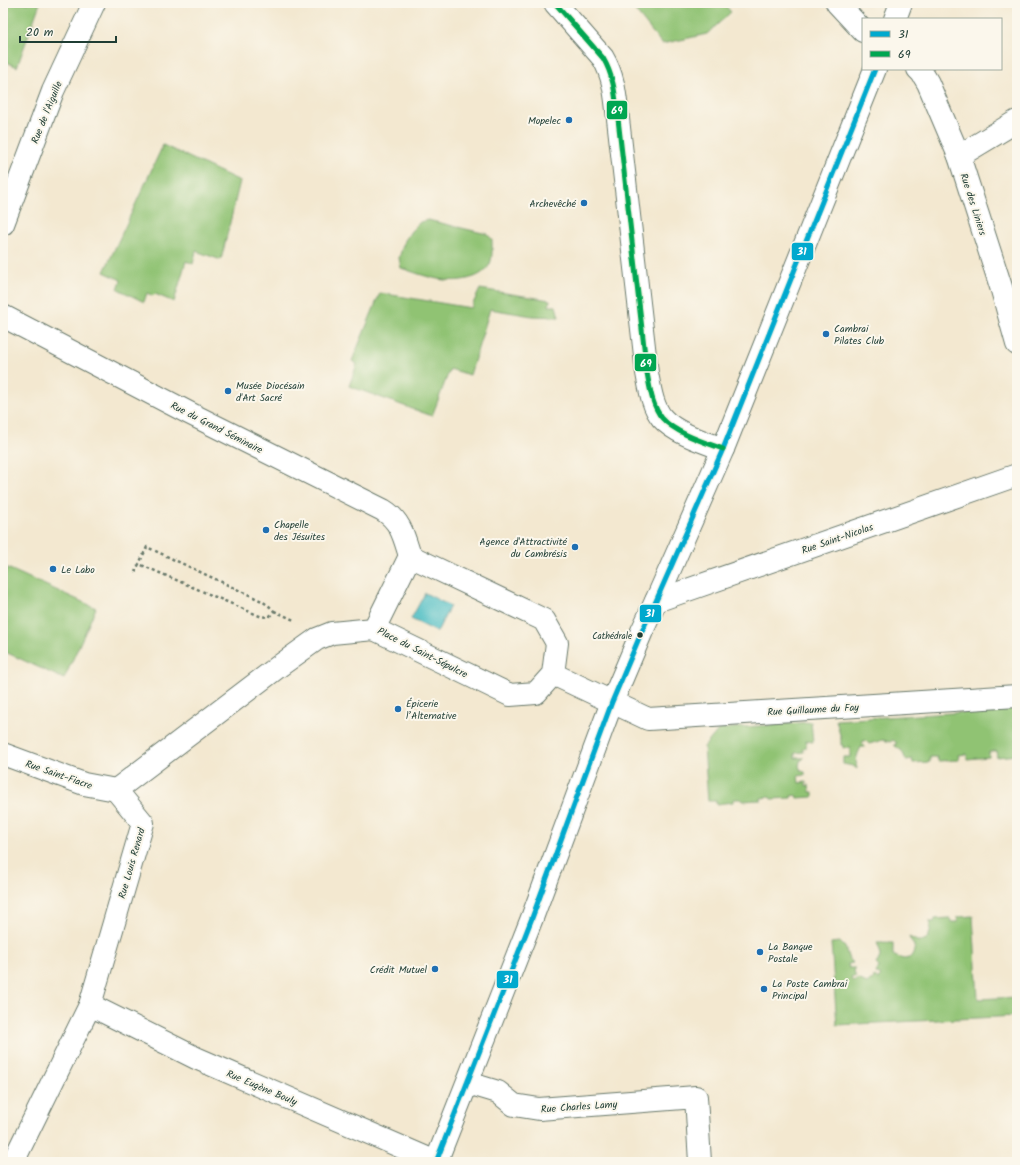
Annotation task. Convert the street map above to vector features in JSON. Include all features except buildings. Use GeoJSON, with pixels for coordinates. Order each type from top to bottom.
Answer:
{"type":"FeatureCollection","features":[{"type":"Feature","properties":{"kind":"street","name":"Rue de l'Aiguille"},"geometry":{"type":"LineString","coordinates":[[3,224],[53,91],[94,3]]}},
{"type":"Feature","properties":{"kind":"street"},"geometry":{"type":"LineString","coordinates":[[556,3],[603,58],[609,68],[612,78],[647,373],[655,405],[661,417],[670,425],[700,440],[723,449]]}},
{"type":"Feature","properties":{"kind":"street"},"geometry":{"type":"LineString","coordinates":[[837,3],[862,30]]}},
{"type":"Feature","properties":{"kind":"street"},"geometry":{"type":"LineString","coordinates":[[895,18],[901,3]]}},
{"type":"Feature","properties":{"kind":"street"},"geometry":{"type":"LineString","coordinates":[[436,1162],[535,910],[612,702],[723,449],[875,70]]}},
{"type":"Feature","properties":{"kind":"street","name":"Rue des Liniers"},"geometry":{"type":"LineString","coordinates":[[919,70],[928,83],[959,156],[1009,287],[1017,344]]}},
{"type":"Feature","properties":{"kind":"street"},"geometry":{"type":"LineString","coordinates":[[959,156],[1017,121]]}},
{"type":"Feature","properties":{"kind":"street","name":"Rue du Grand Séminaire"},"geometry":{"type":"LineString","coordinates":[[3,316],[188,413],[384,510],[391,515],[400,527],[410,556]]}},
{"type":"Feature","properties":{"kind":"street","name":"Rue Saint-Nicolas"},"geometry":{"type":"LineString","coordinates":[[656,601],[1017,475]]}},
{"type":"Feature","properties":{"kind":"street"},"geometry":{"type":"LineString","coordinates":[[410,556],[544,620],[557,643],[553,674],[612,702]]}},
{"type":"Feature","properties":{"kind":"street","name":"Place du Saint-Sépulcre"},"geometry":{"type":"LineString","coordinates":[[410,556],[374,629],[510,696],[536,693],[553,674]]}},
{"type":"Feature","properties":{"kind":"street"},"geometry":{"type":"LineString","coordinates":[[116,790],[278,667],[318,639],[332,633],[343,631],[374,629]]}},
{"type":"Feature","properties":{"kind":"street","name":"Rue Guillaume du Fay"},"geometry":{"type":"LineString","coordinates":[[612,702],[648,718],[1017,696]]}},
{"type":"Feature","properties":{"kind":"street","name":"Rue Saint-Fiacre"},"geometry":{"type":"LineString","coordinates":[[3,754],[84,784],[116,790]]}},
{"type":"Feature","properties":{"kind":"street","name":"Rue Louis Renard"},"geometry":{"type":"LineString","coordinates":[[13,1162],[90,1005],[143,823],[116,790]]}},
{"type":"Feature","properties":{"kind":"street","name":"Rue Eugène Bouly"},"geometry":{"type":"LineString","coordinates":[[90,1005],[196,1058],[436,1162]]}},
{"type":"Feature","properties":{"kind":"street","name":"Rue Charles Lamy"},"geometry":{"type":"LineString","coordinates":[[468,1083],[498,1092],[514,1105],[539,1109],[696,1097],[700,1162]]}},
{"type":"Feature","properties":{"kind":"path"},"geometry":{"type":"LineString","coordinates":[[135,572],[147,547],[262,601],[274,612],[297,621]]}},
{"type":"Feature","properties":{"kind":"path"},"geometry":{"type":"LineString","coordinates":[[139,564],[262,617],[270,616],[274,612]]}},
{"type":"Feature","properties":{"kind":"green space"},"geometry":{"type":"Polygon","coordinates":[[[3,3],[40,3],[17,67],[3,60],[3,3]]]}},
{"type":"Feature","properties":{"kind":"green space"},"geometry":{"type":"Polygon","coordinates":[[[640,3],[723,3],[731,12],[707,34],[662,44],[633,8],[640,3]]]}},
{"type":"Feature","properties":{"kind":"green space"},"geometry":{"type":"Polygon","coordinates":[[[163,145],[240,181],[221,260],[196,251],[193,264],[186,261],[174,302],[155,294],[153,296],[147,293],[144,302],[118,289],[121,280],[104,272],[163,145]]]}},
{"type":"Feature","properties":{"kind":"green space"},"geometry":{"type":"Polygon","coordinates":[[[428,220],[487,234],[492,239],[492,255],[490,264],[487,268],[481,274],[474,277],[455,281],[437,279],[401,268],[399,258],[404,242],[411,231],[420,222],[428,220]]]}},
{"type":"Feature","properties":{"kind":"green space"},"geometry":{"type":"Polygon","coordinates":[[[480,289],[550,300],[549,306],[556,306],[559,317],[532,316],[490,309],[470,375],[450,369],[432,416],[349,386],[357,364],[352,361],[380,293],[471,308],[480,289]]]}},
{"type":"Feature","properties":{"kind":"green space"},"geometry":{"type":"Polygon","coordinates":[[[3,566],[96,608],[64,679],[3,651],[3,566]]]}},
{"type":"Feature","properties":{"kind":"green space"},"geometry":{"type":"Polygon","coordinates":[[[1017,709],[1017,755],[997,757],[996,751],[989,752],[989,757],[967,759],[967,754],[958,755],[959,760],[938,761],[937,757],[930,757],[930,762],[913,763],[912,759],[906,760],[902,751],[894,745],[897,743],[893,740],[890,742],[883,740],[869,744],[865,740],[861,743],[865,747],[861,747],[858,753],[856,763],[857,769],[853,766],[843,764],[843,757],[850,757],[850,748],[843,748],[843,745],[841,745],[836,720],[1017,709]]]}},
{"type":"Feature","properties":{"kind":"green space"},"geometry":{"type":"Polygon","coordinates":[[[811,722],[813,742],[806,741],[806,748],[803,749],[804,752],[795,753],[795,758],[804,758],[800,761],[799,766],[801,771],[805,772],[805,775],[798,776],[799,783],[806,782],[806,786],[809,785],[810,792],[813,792],[813,797],[797,798],[796,795],[791,796],[791,798],[771,799],[770,797],[761,798],[761,800],[742,801],[741,799],[733,799],[733,802],[716,804],[716,801],[708,801],[704,747],[719,729],[811,722]]]}},
{"type":"Feature","properties":{"kind":"green space"},"geometry":{"type":"Polygon","coordinates":[[[973,916],[978,999],[1017,997],[1017,1016],[837,1025],[831,943],[840,942],[845,947],[849,960],[853,963],[848,964],[849,968],[855,968],[854,973],[856,976],[851,978],[853,982],[858,979],[867,983],[873,980],[874,976],[878,979],[881,976],[876,973],[879,967],[876,964],[880,954],[877,943],[893,943],[893,955],[907,959],[911,956],[914,949],[914,945],[909,937],[917,941],[925,941],[930,932],[929,922],[934,922],[935,919],[950,918],[951,922],[958,922],[958,917],[973,916]]]}},
{"type":"Feature","properties":{"kind":"water"},"geometry":{"type":"Polygon","coordinates":[[[425,593],[450,606],[437,632],[411,619],[425,593]]]}},
{"type":"Feature","properties":{"kind":"transit line","name":"69"},"geometry":{"type":"LineString","coordinates":[[555,3],[603,58],[613,84],[647,373],[650,391],[656,408],[662,418],[682,433],[723,449]]}},
{"type":"Feature","properties":{"kind":"transit line","name":"31"},"geometry":{"type":"LineString","coordinates":[[436,1162],[532,918],[612,702],[723,449],[875,70]]}},
{"type":"Feature","properties":{"kind":"place","name":"Mopelec"},"geometry":{"type":"Point","coordinates":[569,120]}},
{"type":"Feature","properties":{"kind":"place","name":"Archevêché"},"geometry":{"type":"Point","coordinates":[584,203]}},
{"type":"Feature","properties":{"kind":"place","name":"Cambrai Pilates Club"},"geometry":{"type":"Point","coordinates":[826,334]}},
{"type":"Feature","properties":{"kind":"place","name":"Musée Diocésain d'Art Sacré"},"geometry":{"type":"Point","coordinates":[228,391]}},
{"type":"Feature","properties":{"kind":"place","name":"Chapelle des Jésuites"},"geometry":{"type":"Point","coordinates":[266,530]}},
{"type":"Feature","properties":{"kind":"place","name":"Agence d'Attractivité du Cambrésis"},"geometry":{"type":"Point","coordinates":[575,547]}},
{"type":"Feature","properties":{"kind":"place","name":"Le Labo"},"geometry":{"type":"Point","coordinates":[53,569]}},
{"type":"Feature","properties":{"kind":"place","name":"Cathédrale"},"geometry":{"type":"Point","coordinates":[640,635]}},
{"type":"Feature","properties":{"kind":"place","name":"Épicerie l’Alternative"},"geometry":{"type":"Point","coordinates":[398,709]}},
{"type":"Feature","properties":{"kind":"place","name":"La Banque Postale"},"geometry":{"type":"Point","coordinates":[760,952]}},
{"type":"Feature","properties":{"kind":"place","name":"Crédit Mutuel"},"geometry":{"type":"Point","coordinates":[435,969]}},
{"type":"Feature","properties":{"kind":"place","name":"La Poste Cambrai Principal"},"geometry":{"type":"Point","coordinates":[764,989]}}]}
